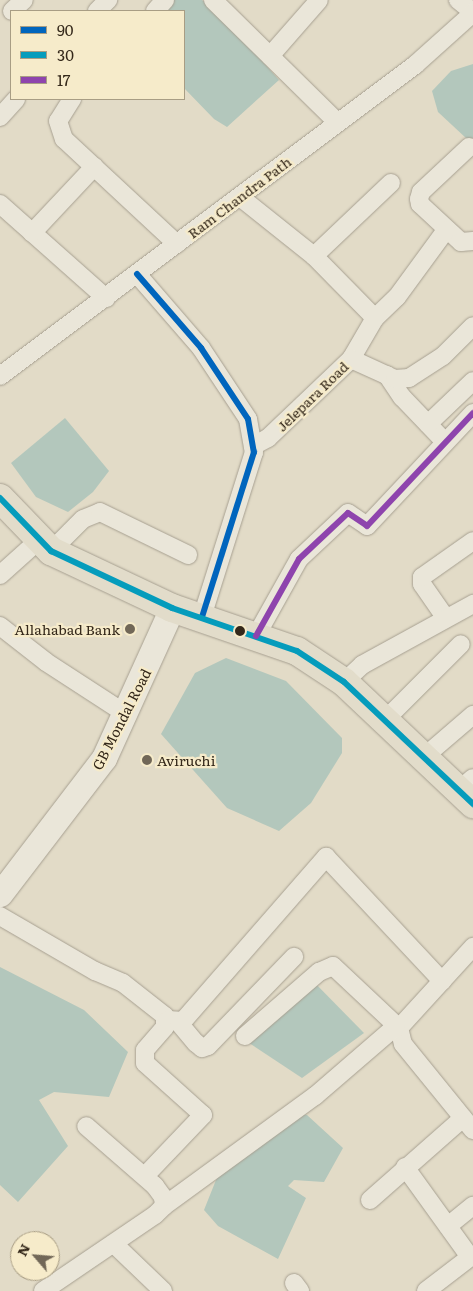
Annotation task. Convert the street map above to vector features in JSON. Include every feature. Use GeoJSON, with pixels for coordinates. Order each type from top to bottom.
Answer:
{"type":"FeatureCollection","features":[{"type":"Feature","properties":{"kind":"main road"},"geometry":{"type":"LineString","coordinates":[[0,498],[45,546],[172,608],[202,616],[297,651],[344,682],[424,758],[468,791]]}},
{"type":"Feature","properties":{"kind":"street"},"geometry":{"type":"LineString","coordinates":[[14,10],[24,0]]}},
{"type":"Feature","properties":{"kind":"street"},"geometry":{"type":"LineString","coordinates":[[97,10],[108,0]]}},
{"type":"Feature","properties":{"kind":"street"},"geometry":{"type":"LineString","coordinates":[[156,10],[165,0]]}},
{"type":"Feature","properties":{"kind":"street"},"geometry":{"type":"LineString","coordinates":[[270,56],[319,0]]}},
{"type":"Feature","properties":{"kind":"street"},"geometry":{"type":"LineString","coordinates":[[458,0],[473,13]]}},
{"type":"Feature","properties":{"kind":"street"},"geometry":{"type":"LineString","coordinates":[[223,4],[270,56],[337,122]]}},
{"type":"Feature","properties":{"kind":"street","name":"Ram Chandra Path"},"geometry":{"type":"LineString","coordinates":[[0,376],[414,65],[473,13]]}},
{"type":"Feature","properties":{"kind":"street"},"geometry":{"type":"LineString","coordinates":[[0,22],[10,14]]}},
{"type":"Feature","properties":{"kind":"street"},"geometry":{"type":"LineString","coordinates":[[0,117],[15,100]]}},
{"type":"Feature","properties":{"kind":"street"},"geometry":{"type":"LineString","coordinates":[[71,100],[58,121],[59,132],[177,244]]}},
{"type":"Feature","properties":{"kind":"street"},"geometry":{"type":"LineString","coordinates":[[469,147],[421,192],[420,204],[446,230],[467,242],[473,258]]}},
{"type":"Feature","properties":{"kind":"street"},"geometry":{"type":"LineString","coordinates":[[32,233],[94,167]]}},
{"type":"Feature","properties":{"kind":"street"},"geometry":{"type":"LineString","coordinates":[[314,256],[391,183]]}},
{"type":"Feature","properties":{"kind":"street"},"geometry":{"type":"LineString","coordinates":[[240,196],[314,256],[375,318]]}},
{"type":"Feature","properties":{"kind":"street"},"geometry":{"type":"LineString","coordinates":[[2,210],[32,233],[106,298]]}},
{"type":"Feature","properties":{"kind":"street"},"geometry":{"type":"LineString","coordinates":[[351,359],[375,318],[397,297],[446,230]]}},
{"type":"Feature","properties":{"kind":"street"},"geometry":{"type":"LineString","coordinates":[[137,274],[201,348],[248,419],[254,452],[202,616]]}},
{"type":"Feature","properties":{"kind":"street","name":"Jelepara Road"},"geometry":{"type":"LineString","coordinates":[[253,446],[268,438],[351,359],[395,379],[409,378],[467,345],[473,326]]}},
{"type":"Feature","properties":{"kind":"street"},"geometry":{"type":"LineString","coordinates":[[387,375],[402,397],[446,442]]}},
{"type":"Feature","properties":{"kind":"street"},"geometry":{"type":"LineString","coordinates":[[428,424],[473,381]]}},
{"type":"Feature","properties":{"kind":"street"},"geometry":{"type":"LineString","coordinates":[[256,636],[299,559],[348,512],[366,526],[473,412]]}},
{"type":"Feature","properties":{"kind":"street"},"geometry":{"type":"LineString","coordinates":[[0,575],[83,519],[100,512],[188,555]]}},
{"type":"Feature","properties":{"kind":"street"},"geometry":{"type":"LineString","coordinates":[[446,617],[422,584],[422,577],[473,541]]}},
{"type":"Feature","properties":{"kind":"street"},"geometry":{"type":"LineString","coordinates":[[344,682],[362,665],[446,617],[473,604]]}},
{"type":"Feature","properties":{"kind":"street","name":"GB Mondal Road"},"geometry":{"type":"LineString","coordinates":[[0,894],[93,775],[126,714],[172,608]]}},
{"type":"Feature","properties":{"kind":"street"},"geometry":{"type":"LineString","coordinates":[[0,626],[46,662],[126,714]]}},
{"type":"Feature","properties":{"kind":"street"},"geometry":{"type":"LineString","coordinates":[[385,720],[461,644]]}},
{"type":"Feature","properties":{"kind":"street"},"geometry":{"type":"LineString","coordinates":[[424,758],[473,716]]}},
{"type":"Feature","properties":{"kind":"street"},"geometry":{"type":"LineString","coordinates":[[146,1176],[203,1115],[145,1063],[145,1050],[326,857],[442,981]]}},
{"type":"Feature","properties":{"kind":"street"},"geometry":{"type":"LineString","coordinates":[[0,916],[96,972],[123,983],[173,1022],[202,1048],[208,1046],[294,957]]}},
{"type":"Feature","properties":{"kind":"street"},"geometry":{"type":"LineString","coordinates":[[43,1291],[114,1244],[314,1096],[397,1027],[473,947]]}},
{"type":"Feature","properties":{"kind":"street"},"geometry":{"type":"LineString","coordinates":[[245,1036],[319,972],[333,966],[397,1027],[403,1044],[468,1124],[406,1167],[370,1200]]}},
{"type":"Feature","properties":{"kind":"street"},"geometry":{"type":"LineString","coordinates":[[86,1126],[146,1176],[163,1197],[164,1206]]}},
{"type":"Feature","properties":{"kind":"street"},"geometry":{"type":"LineString","coordinates":[[406,1167],[472,1256],[426,1291]]}},
{"type":"Feature","properties":{"kind":"street"},"geometry":{"type":"LineString","coordinates":[[448,1226],[473,1206]]}},
{"type":"Feature","properties":{"kind":"street"},"geometry":{"type":"LineString","coordinates":[[114,1244],[163,1291]]}},
{"type":"Feature","properties":{"kind":"shaded area"},"geometry":{"type":"Polygon","coordinates":[[[173,0],[202,0],[221,14],[279,80],[227,127],[214,119],[185,89],[185,10],[166,10],[173,0]]]}},
{"type":"Feature","properties":{"kind":"shaded area"},"geometry":{"type":"Polygon","coordinates":[[[473,64],[473,140],[467,139],[438,112],[432,91],[451,71],[473,64]]]}},
{"type":"Feature","properties":{"kind":"shaded area"},"geometry":{"type":"Polygon","coordinates":[[[65,418],[109,471],[93,492],[68,512],[36,497],[11,463],[65,418]]]}},
{"type":"Feature","properties":{"kind":"shaded area"},"geometry":{"type":"Polygon","coordinates":[[[226,658],[286,681],[342,738],[342,753],[311,803],[279,831],[227,808],[161,734],[195,673],[226,658]]]}},
{"type":"Feature","properties":{"kind":"shaded area"},"geometry":{"type":"Polygon","coordinates":[[[0,967],[84,1010],[128,1052],[109,1097],[54,1092],[39,1100],[68,1146],[18,1202],[0,1185],[0,967]]]}},
{"type":"Feature","properties":{"kind":"shaded area"},"geometry":{"type":"Polygon","coordinates":[[[309,977],[364,1033],[302,1078],[240,1037],[309,977]]]}},
{"type":"Feature","properties":{"kind":"shaded area"},"geometry":{"type":"Polygon","coordinates":[[[288,1110],[307,1115],[343,1148],[324,1182],[294,1180],[288,1186],[306,1198],[278,1259],[218,1226],[204,1210],[220,1170],[288,1110]]]}},
{"type":"Feature","properties":{"kind":"transit line","name":"90"},"geometry":{"type":"LineString","coordinates":[[137,274],[201,348],[248,419],[254,452],[202,617]]}},
{"type":"Feature","properties":{"kind":"transit line","name":"17"},"geometry":{"type":"LineString","coordinates":[[256,636],[299,559],[348,513],[367,526],[473,413]]}},
{"type":"Feature","properties":{"kind":"transit line","name":"30"},"geometry":{"type":"LineString","coordinates":[[0,498],[51,551],[172,608],[297,651],[344,682],[473,804]]}},
{"type":"Feature","properties":{"kind":"place","name":"Allahabad Bank"},"geometry":{"type":"Point","coordinates":[130,629]}},
{"type":"Feature","properties":{"kind":"place","name":"Aviruchi"},"geometry":{"type":"Point","coordinates":[147,760]}}]}
